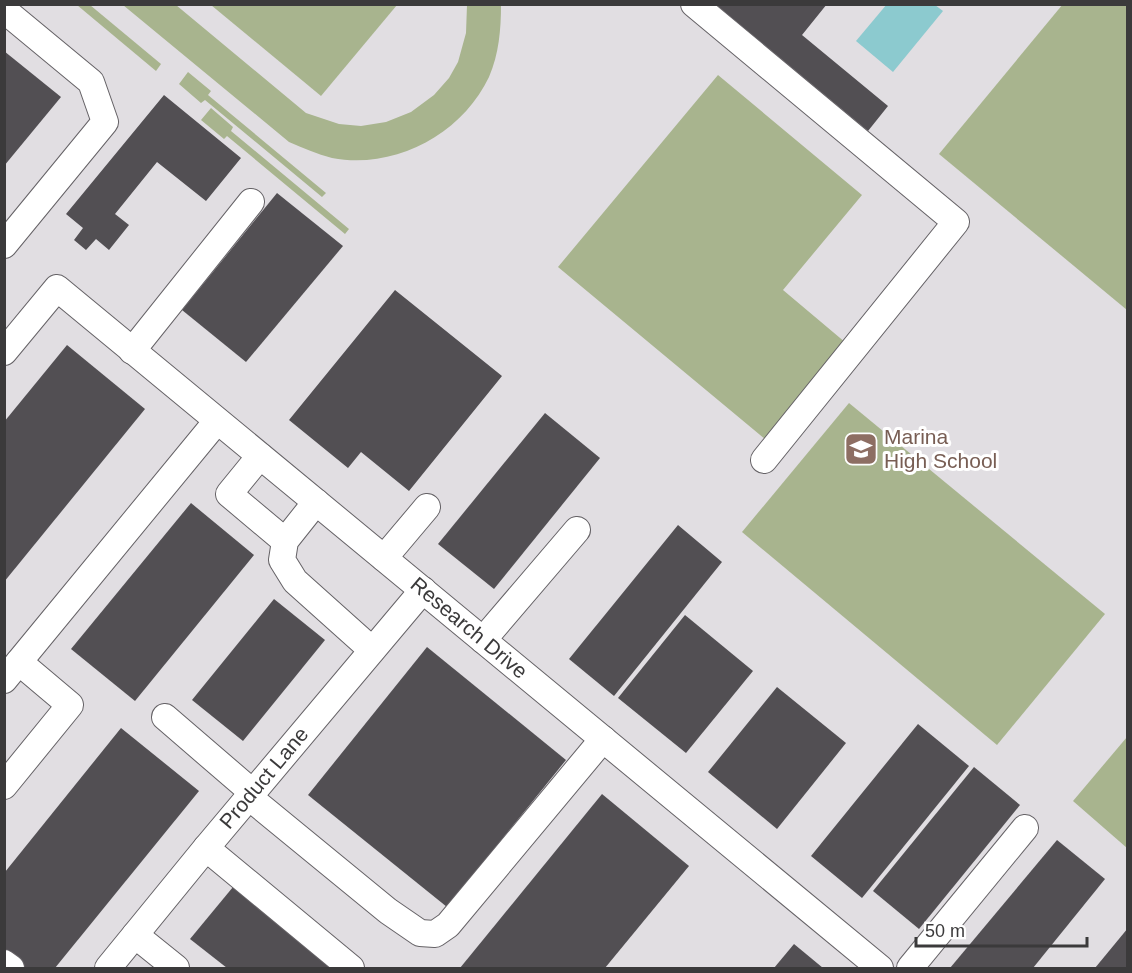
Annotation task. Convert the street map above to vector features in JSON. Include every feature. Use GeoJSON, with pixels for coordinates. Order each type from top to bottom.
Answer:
{"type":"FeatureCollection","features":[{"type":"Feature","properties":{"kind":"street"},"geometry":{"type":"LineString","coordinates":[[694,4],[956,222],[764,460]]}},
{"type":"Feature","properties":{"kind":"street"},"geometry":{"type":"LineString","coordinates":[[4,10],[91,82],[105,123],[4,245]]}},
{"type":"Feature","properties":{"kind":"street"},"geometry":{"type":"LineString","coordinates":[[132,351],[251,202]]}},
{"type":"Feature","properties":{"kind":"street","name":"Research Drive"},"geometry":{"type":"LineString","coordinates":[[9,337],[57,288],[880,969]]}},
{"type":"Feature","properties":{"kind":"street"},"geometry":{"type":"LineString","coordinates":[[4,786],[70,705],[12,671],[217,421]]}},
{"type":"Feature","properties":{"kind":"street"},"geometry":{"type":"LineString","coordinates":[[260,456],[229,494],[285,541]]}},
{"type":"Feature","properties":{"kind":"street"},"geometry":{"type":"LineString","coordinates":[[316,502],[285,541],[282,560],[295,581],[372,650]]}},
{"type":"Feature","properties":{"kind":"street"},"geometry":{"type":"LineString","coordinates":[[384,558],[427,507]]}},
{"type":"Feature","properties":{"kind":"street"},"geometry":{"type":"LineString","coordinates":[[483,640],[577,530]]}},
{"type":"Feature","properties":{"kind":"street","name":"Product Lane"},"geometry":{"type":"LineString","coordinates":[[108,969],[250,795],[423,590]]}},
{"type":"Feature","properties":{"kind":"street"},"geometry":{"type":"LineString","coordinates":[[165,717],[250,795],[388,911],[420,933],[435,934],[448,925],[603,739]]}},
{"type":"Feature","properties":{"kind":"street"},"geometry":{"type":"LineString","coordinates":[[910,969],[1025,828]]}},
{"type":"Feature","properties":{"kind":"street"},"geometry":{"type":"LineString","coordinates":[[206,848],[351,969]]}},
{"type":"Feature","properties":{"kind":"street"},"geometry":{"type":"LineString","coordinates":[[135,935],[176,969]]}},
{"type":"Feature","properties":{"kind":"street"},"geometry":{"type":"LineString","coordinates":[[4,963],[11,969]]}},
{"type":"Feature","properties":{"kind":"green space"},"geometry":{"type":"Polygon","coordinates":[[[1063,4],[1127,5],[1127,310],[939,154],[1063,4]]]}},
{"type":"Feature","properties":{"kind":"green space"},"geometry":{"type":"Polygon","coordinates":[[[77,5],[90,5],[161,64],[156,71],[77,5]]]}},
{"type":"Feature","properties":{"kind":"green space"},"geometry":{"type":"Polygon","coordinates":[[[123,5],[176,5],[306,113],[339,124],[361,126],[386,122],[411,112],[434,95],[449,78],[458,62],[466,33],[467,5],[501,5],[501,14],[499,41],[489,77],[477,97],[462,115],[444,131],[402,153],[356,160],[332,158],[289,142],[123,5]]]}},
{"type":"Feature","properties":{"kind":"green space"},"geometry":{"type":"Polygon","coordinates":[[[211,5],[397,5],[321,96],[211,5]]]}},
{"type":"Feature","properties":{"kind":"green space"},"geometry":{"type":"Polygon","coordinates":[[[188,72],[211,91],[208,95],[326,193],[322,197],[205,100],[201,103],[179,84],[188,72]]]}},
{"type":"Feature","properties":{"kind":"green space"},"geometry":{"type":"Polygon","coordinates":[[[718,75],[862,195],[783,290],[846,343],[765,439],[558,267],[718,75]]]}},
{"type":"Feature","properties":{"kind":"green space"},"geometry":{"type":"Polygon","coordinates":[[[211,108],[233,127],[231,131],[349,229],[345,234],[227,136],[224,139],[201,120],[211,108]]]}},
{"type":"Feature","properties":{"kind":"green space"},"geometry":{"type":"Polygon","coordinates":[[[849,403],[1105,614],[997,745],[742,532],[849,403]]]}},
{"type":"Feature","properties":{"kind":"green space"},"geometry":{"type":"Polygon","coordinates":[[[1127,737],[1127,848],[1073,801],[1127,737]]]}},
{"type":"Feature","properties":{"kind":"water"},"geometry":{"type":"Polygon","coordinates":[[[887,4],[935,5],[943,11],[893,72],[856,41],[887,4]]]}},
{"type":"Feature","properties":{"kind":"building"},"geometry":{"type":"Polygon","coordinates":[[[715,4],[827,4],[802,35],[888,106],[868,131],[715,4]]]}},
{"type":"Feature","properties":{"kind":"building"},"geometry":{"type":"Polygon","coordinates":[[[4,51],[61,97],[4,166],[4,51]]]}},
{"type":"Feature","properties":{"kind":"building"},"geometry":{"type":"Polygon","coordinates":[[[164,95],[241,158],[206,201],[157,162],[115,214],[129,225],[109,250],[96,239],[86,250],[74,240],[83,228],[66,214],[164,95]]]}},
{"type":"Feature","properties":{"kind":"building"},"geometry":{"type":"Polygon","coordinates":[[[277,193],[343,246],[246,362],[182,310],[277,193]]]}},
{"type":"Feature","properties":{"kind":"building"},"geometry":{"type":"Polygon","coordinates":[[[395,290],[502,376],[409,491],[361,452],[348,468],[289,420],[395,290]]]}},
{"type":"Feature","properties":{"kind":"building"},"geometry":{"type":"Polygon","coordinates":[[[67,345],[145,409],[4,582],[4,422],[67,345]]]}},
{"type":"Feature","properties":{"kind":"building"},"geometry":{"type":"Polygon","coordinates":[[[545,413],[600,458],[494,589],[438,544],[545,413]]]}},
{"type":"Feature","properties":{"kind":"building"},"geometry":{"type":"Polygon","coordinates":[[[191,503],[254,555],[135,701],[71,649],[191,503]]]}},
{"type":"Feature","properties":{"kind":"building"},"geometry":{"type":"Polygon","coordinates":[[[678,525],[722,562],[614,696],[569,659],[678,525]]]}},
{"type":"Feature","properties":{"kind":"building"},"geometry":{"type":"Polygon","coordinates":[[[274,599],[325,640],[243,741],[192,700],[274,599]]]}},
{"type":"Feature","properties":{"kind":"building"},"geometry":{"type":"Polygon","coordinates":[[[685,615],[753,671],[686,753],[618,698],[685,615]]]}},
{"type":"Feature","properties":{"kind":"building"},"geometry":{"type":"Polygon","coordinates":[[[427,647],[566,760],[447,907],[308,795],[427,647]]]}},
{"type":"Feature","properties":{"kind":"building"},"geometry":{"type":"Polygon","coordinates":[[[777,687],[846,743],[777,829],[708,772],[777,687]]]}},
{"type":"Feature","properties":{"kind":"building"},"geometry":{"type":"Polygon","coordinates":[[[918,724],[969,766],[862,898],[811,856],[918,724]]]}},
{"type":"Feature","properties":{"kind":"building"},"geometry":{"type":"Polygon","coordinates":[[[121,728],[199,791],[55,968],[26,968],[5,951],[5,872],[121,728]]]}},
{"type":"Feature","properties":{"kind":"building"},"geometry":{"type":"Polygon","coordinates":[[[974,767],[1020,805],[919,929],[873,891],[974,767]]]}},
{"type":"Feature","properties":{"kind":"building"},"geometry":{"type":"Polygon","coordinates":[[[602,794],[689,866],[605,968],[460,968],[602,794]]]}},
{"type":"Feature","properties":{"kind":"building"},"geometry":{"type":"Polygon","coordinates":[[[1057,840],[1105,879],[1033,968],[950,968],[1057,840]]]}},
{"type":"Feature","properties":{"kind":"building"},"geometry":{"type":"Polygon","coordinates":[[[233,887],[334,968],[227,968],[190,939],[233,887]]]}},
{"type":"Feature","properties":{"kind":"building"},"geometry":{"type":"Polygon","coordinates":[[[1128,928],[1128,968],[1095,968],[1128,928]]]}},
{"type":"Feature","properties":{"kind":"building"},"geometry":{"type":"Polygon","coordinates":[[[794,944],[823,968],[774,968],[794,944]]]}},
{"type":"Feature","properties":{"kind":"place","name":"Marina High School"},"geometry":{"type":"Point","coordinates":[861,449]}}]}
